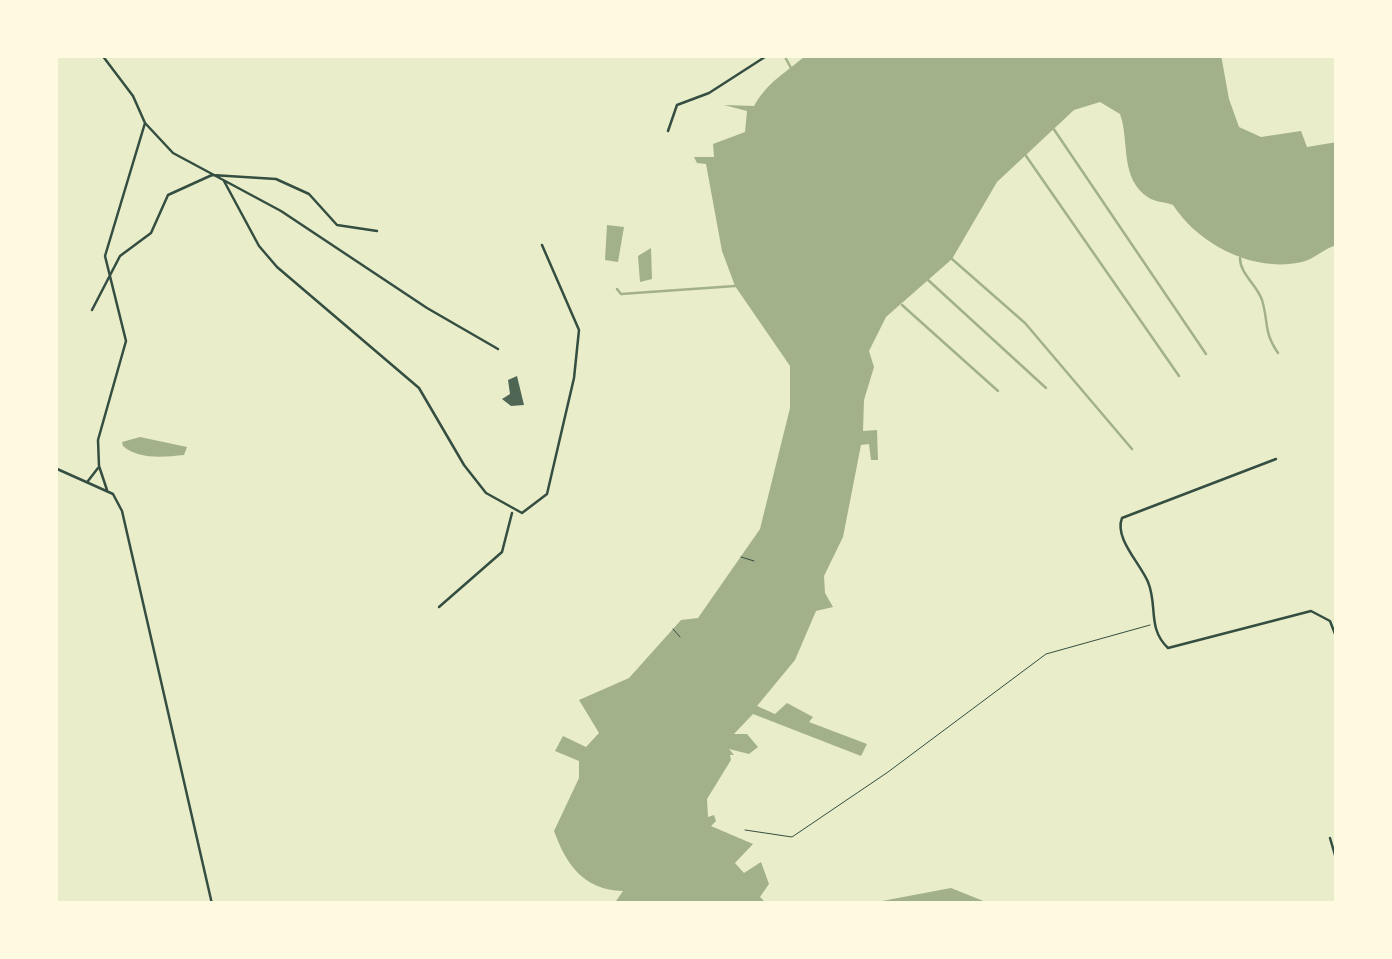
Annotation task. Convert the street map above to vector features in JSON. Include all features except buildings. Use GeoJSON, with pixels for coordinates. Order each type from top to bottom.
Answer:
{"type":"FeatureCollection","features":[{"type":"Feature","properties":{"kind":"street"},"geometry":{"type":"LineString","coordinates":[[102,55],[134,96],[146,123],[173,152],[498,349]]}},
{"type":"Feature","properties":{"kind":"street"},"geometry":{"type":"LineString","coordinates":[[668,131],[677,105],[709,93],[768,55]]}},
{"type":"Feature","properties":{"kind":"street"},"geometry":{"type":"LineString","coordinates":[[146,123],[107,244],[110,280],[126,341],[99,430],[99,466],[108,492],[122,511],[212,904]]}},
{"type":"Feature","properties":{"kind":"street"},"geometry":{"type":"LineString","coordinates":[[92,310],[124,251],[151,232],[168,195],[212,175],[234,174],[294,185],[337,225],[377,231]]}},
{"type":"Feature","properties":{"kind":"street"},"geometry":{"type":"LineString","coordinates":[[224,181],[262,250],[325,312],[418,388],[464,465],[486,493],[513,511],[529,510],[542,500],[550,483],[579,344],[574,310],[542,245]]}},
{"type":"Feature","properties":{"kind":"street"},"geometry":{"type":"LineString","coordinates":[[1276,459],[1122,518],[1120,533],[1150,586],[1153,624],[1164,645],[1173,649],[1311,611],[1330,621],[1337,639]]}},
{"type":"Feature","properties":{"kind":"street"},"geometry":{"type":"LineString","coordinates":[[87,482],[99,466]]}},
{"type":"Feature","properties":{"kind":"street"},"geometry":{"type":"LineString","coordinates":[[55,468],[108,492]]}},
{"type":"Feature","properties":{"kind":"street"},"geometry":{"type":"LineString","coordinates":[[439,607],[502,552],[513,511]]}},
{"type":"Feature","properties":{"kind":"street"},"geometry":{"type":"LineString","coordinates":[[1330,838],[1337,862]]}},
{"type":"Feature","properties":{"kind":"path"},"geometry":{"type":"LineString","coordinates":[[741,557],[754,560]]}},
{"type":"Feature","properties":{"kind":"path"},"geometry":{"type":"LineString","coordinates":[[745,830],[792,837],[888,772],[1046,654],[1153,624]]}},
{"type":"Feature","properties":{"kind":"path"},"geometry":{"type":"LineString","coordinates":[[673,629],[680,637]]}},
{"type":"Feature","properties":{"kind":"shaded area"},"geometry":{"type":"Polygon","coordinates":[[[806,55],[1221,55],[1239,127],[1261,137],[1301,131],[1307,147],[1337,142],[1337,245],[1307,261],[1284,264],[1229,253],[1197,232],[1173,205],[1151,199],[1140,190],[1129,170],[1120,114],[1100,102],[1074,110],[997,182],[952,259],[886,317],[869,351],[874,367],[864,400],[863,431],[877,430],[878,460],[871,460],[869,444],[861,445],[843,537],[824,576],[825,593],[833,607],[816,611],[795,660],[757,706],[775,714],[787,703],[813,717],[809,722],[867,744],[861,756],[753,714],[734,734],[747,734],[758,747],[749,754],[729,749],[734,755],[730,755],[731,760],[707,799],[708,817],[714,815],[716,821],[711,826],[753,844],[735,863],[744,873],[761,862],[769,884],[760,897],[767,904],[614,904],[623,891],[597,886],[578,873],[554,831],[579,778],[579,761],[555,751],[563,736],[586,747],[599,733],[579,700],[629,678],[681,620],[698,618],[760,529],[790,408],[790,366],[735,286],[722,251],[706,164],[697,163],[694,157],[714,157],[713,144],[745,132],[747,111],[724,105],[754,106],[772,83],[806,55]]]}},
{"type":"Feature","properties":{"kind":"shaded area"},"geometry":{"type":"Polygon","coordinates":[[[607,225],[624,227],[618,262],[605,260],[607,225]]]}},
{"type":"Feature","properties":{"kind":"shaded area"},"geometry":{"type":"Polygon","coordinates":[[[651,248],[652,279],[640,282],[638,256],[651,248]]]}},
{"type":"Feature","properties":{"kind":"shaded area"},"geometry":{"type":"Polygon","coordinates":[[[140,437],[187,447],[184,455],[160,457],[136,454],[123,446],[122,442],[140,437]]]}},
{"type":"Feature","properties":{"kind":"shaded area"},"geometry":{"type":"Polygon","coordinates":[[[951,888],[991,904],[866,904],[951,888]]]}},
{"type":"Feature","properties":{"kind":"waterway"},"geometry":{"type":"LineString","coordinates":[[784,55],[791,68]]}},
{"type":"Feature","properties":{"kind":"waterway"},"geometry":{"type":"LineString","coordinates":[[1053,128],[1206,354]]}},
{"type":"Feature","properties":{"kind":"waterway"},"geometry":{"type":"LineString","coordinates":[[1024,153],[1179,376]]}},
{"type":"Feature","properties":{"kind":"waterway"},"geometry":{"type":"LineString","coordinates":[[1240,258],[1262,300],[1268,333],[1278,353]]}},
{"type":"Feature","properties":{"kind":"waterway"},"geometry":{"type":"LineString","coordinates":[[952,259],[1025,323],[1132,449]]}},
{"type":"Feature","properties":{"kind":"waterway"},"geometry":{"type":"LineString","coordinates":[[927,279],[1046,388]]}},
{"type":"Feature","properties":{"kind":"waterway"},"geometry":{"type":"LineString","coordinates":[[617,289],[621,294],[735,286]]}},
{"type":"Feature","properties":{"kind":"waterway"},"geometry":{"type":"LineString","coordinates":[[902,305],[998,391]]}}]}
